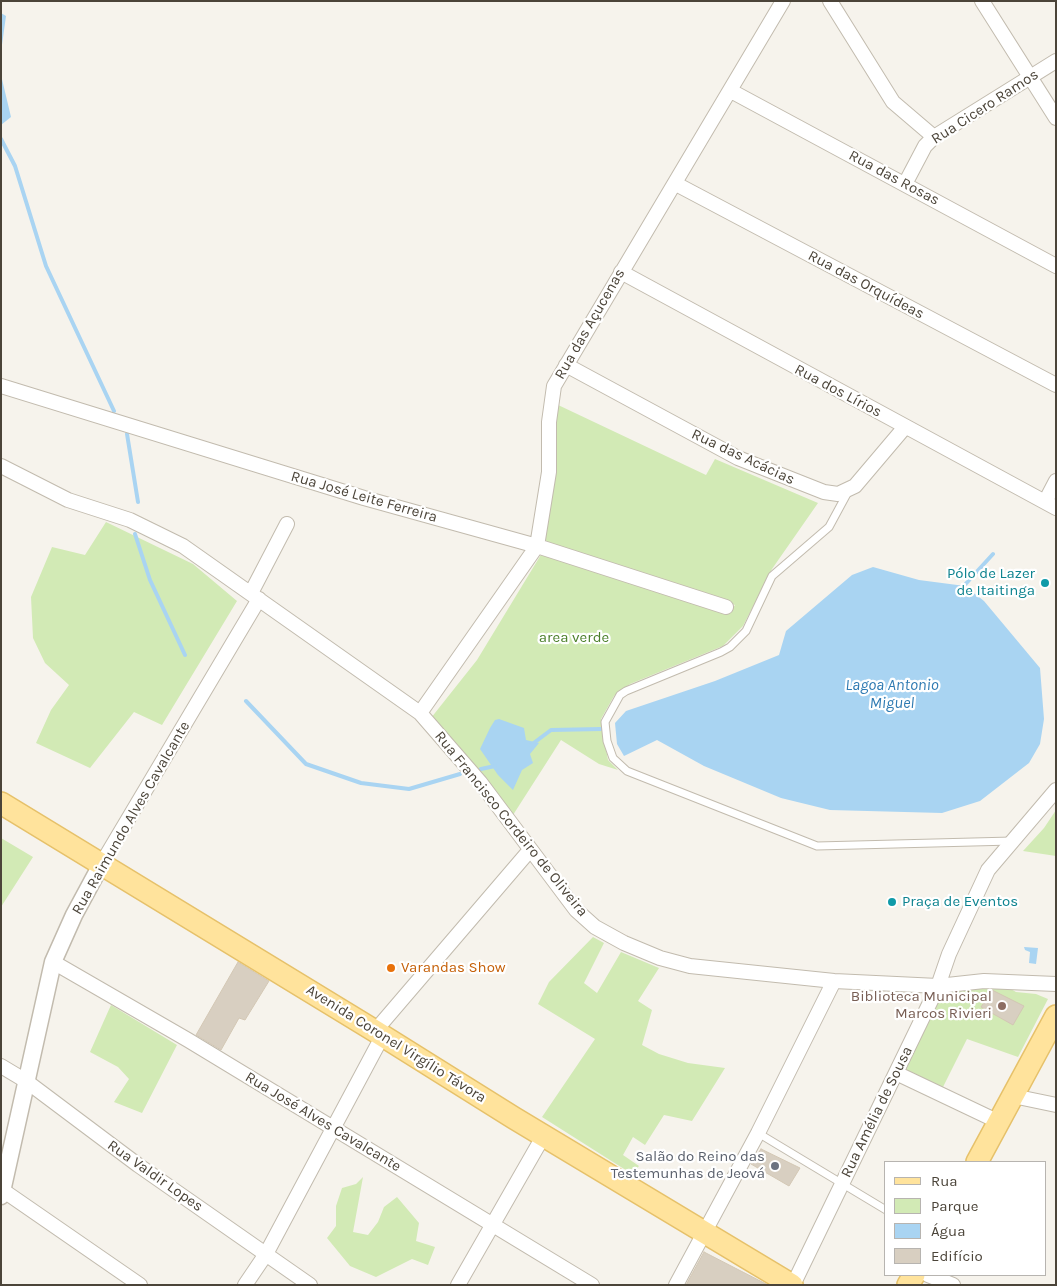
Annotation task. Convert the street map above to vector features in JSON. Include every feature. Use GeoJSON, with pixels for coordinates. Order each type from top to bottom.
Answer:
{"type":"FeatureCollection","features":[{"type":"Feature","properties":{"kind":"main road","name":"Avenida Coronel Virgílio Távora"},"geometry":{"type":"LineString","coordinates":[[1,803],[793,1285]]}},
{"type":"Feature","properties":{"kind":"main road"},"geometry":{"type":"LineString","coordinates":[[978,1161],[1009,1107],[1056,1016]]}},
{"type":"Feature","properties":{"kind":"main road"},"geometry":{"type":"LineString","coordinates":[[1009,1107],[1035,1083],[1056,1048]]}},
{"type":"Feature","properties":{"kind":"street","name":"Rua das Açucenas"},"geometry":{"type":"LineString","coordinates":[[420,713],[537,546],[549,472],[554,386],[784,1]]}},
{"type":"Feature","properties":{"kind":"street"},"geometry":{"type":"LineString","coordinates":[[830,1],[893,102],[934,136]]}},
{"type":"Feature","properties":{"kind":"street"},"geometry":{"type":"LineString","coordinates":[[982,1],[1056,118]]}},
{"type":"Feature","properties":{"kind":"street","name":"Rua Cicero Ramos"},"geometry":{"type":"LineString","coordinates":[[905,184],[925,146],[934,136],[1056,61]]}},
{"type":"Feature","properties":{"kind":"street","name":"Rua das Rosas"},"geometry":{"type":"LineString","coordinates":[[731,90],[1056,266]]}},
{"type":"Feature","properties":{"kind":"street","name":"Rua das Orquídeas"},"geometry":{"type":"LineString","coordinates":[[676,184],[1056,385]]}},
{"type":"Feature","properties":{"kind":"street","name":"Rua dos Lírios"},"geometry":{"type":"LineString","coordinates":[[621,272],[1050,505]]}},
{"type":"Feature","properties":{"kind":"street","name":"Rua das Acácias"},"geometry":{"type":"LineString","coordinates":[[566,365],[738,458],[824,492],[838,494],[850,490]]}},
{"type":"Feature","properties":{"kind":"street","name":"Rua José Leite Ferreira"},"geometry":{"type":"LineString","coordinates":[[1,386],[364,498],[537,546],[726,607]]}},
{"type":"Feature","properties":{"kind":"street"},"geometry":{"type":"LineString","coordinates":[[850,490],[905,427]]}},
{"type":"Feature","properties":{"kind":"street","name":"Rua Francisco Cordeiro de Oliveira"},"geometry":{"type":"LineString","coordinates":[[1,466],[68,500],[130,520],[161,533],[190,550],[420,713],[480,782],[576,910],[595,926],[624,943],[660,958],[690,966],[834,981],[938,986],[984,981],[1056,984]]}},
{"type":"Feature","properties":{"kind":"street"},"geometry":{"type":"LineString","coordinates":[[1050,505],[1056,481]]}},
{"type":"Feature","properties":{"kind":"street","name":"Rua Raimundo Alves Cavalcante"},"geometry":{"type":"LineString","coordinates":[[2,1192],[53,962],[74,915],[102,863],[255,596],[287,524]]}},
{"type":"Feature","properties":{"kind":"street","name":"Rua Amélia de Sousa"},"geometry":{"type":"LineString","coordinates":[[793,1285],[938,986],[949,954],[988,870],[1056,790]]}},
{"type":"Feature","properties":{"kind":"street"},"geometry":{"type":"LineString","coordinates":[[245,1285],[266,1254],[379,1033],[530,850]]}},
{"type":"Feature","properties":{"kind":"street","name":"Rua José Alves Cavalcante"},"geometry":{"type":"LineString","coordinates":[[53,962],[592,1285]]}},
{"type":"Feature","properties":{"kind":"street"},"geometry":{"type":"LineString","coordinates":[[676,1285],[758,1133],[834,981]]}},
{"type":"Feature","properties":{"kind":"street","name":"Rua Valdir Lopes"},"geometry":{"type":"LineString","coordinates":[[1,1066],[26,1081],[138,1165],[310,1285]]}},
{"type":"Feature","properties":{"kind":"street"},"geometry":{"type":"LineString","coordinates":[[896,1073],[1009,1107],[1056,1105]]}},
{"type":"Feature","properties":{"kind":"street"},"geometry":{"type":"LineString","coordinates":[[458,1285],[544,1135]]}},
{"type":"Feature","properties":{"kind":"street"},"geometry":{"type":"LineString","coordinates":[[2,1192],[140,1285]]}},
{"type":"Feature","properties":{"kind":"street"},"geometry":{"type":"LineString","coordinates":[[930,1276],[952,1285]]}},
{"type":"Feature","properties":{"kind":"lane"},"geometry":{"type":"LineString","coordinates":[[850,490],[829,527],[772,576],[746,631],[730,647],[620,695],[605,722],[607,741],[613,758],[626,771],[816,846],[1012,841]]}},
{"type":"Feature","properties":{"kind":"lane"},"geometry":{"type":"LineString","coordinates":[[758,1133],[884,1209]]}},
{"type":"Feature","properties":{"kind":"green space","name":"area verde"},"geometry":{"type":"Polygon","coordinates":[[[556,404],[706,475],[715,459],[818,503],[772,569],[743,626],[723,646],[630,684],[614,696],[601,719],[608,760],[618,770],[599,764],[561,740],[513,815],[431,718],[477,660],[542,553],[728,614],[735,605],[544,542],[555,469],[556,404]]]}},
{"type":"Feature","properties":{"kind":"green space"},"geometry":{"type":"Polygon","coordinates":[[[106,522],[193,564],[237,601],[162,725],[134,712],[90,768],[36,743],[51,710],[69,685],[45,663],[33,638],[31,597],[52,547],[85,555],[106,522]]]}},
{"type":"Feature","properties":{"kind":"green space"},"geometry":{"type":"Polygon","coordinates":[[[1056,810],[1056,856],[1023,851],[1044,828],[1056,810]]]}},
{"type":"Feature","properties":{"kind":"green space"},"geometry":{"type":"Polygon","coordinates":[[[1,838],[33,857],[1,907],[1,838]]]}},
{"type":"Feature","properties":{"kind":"green space"},"geometry":{"type":"Polygon","coordinates":[[[593,937],[604,943],[584,983],[597,993],[621,952],[659,968],[638,1001],[652,1010],[642,1045],[659,1054],[688,1063],[725,1068],[692,1121],[664,1115],[645,1145],[633,1137],[623,1155],[639,1166],[632,1174],[542,1117],[595,1039],[538,1004],[549,982],[593,937]]]}},
{"type":"Feature","properties":{"kind":"green space"},"geometry":{"type":"Polygon","coordinates":[[[1004,985],[1016,992],[1036,994],[1048,999],[1018,1057],[967,1039],[941,1091],[905,1072],[940,992],[1004,985]]]}},
{"type":"Feature","properties":{"kind":"green space"},"geometry":{"type":"Polygon","coordinates":[[[111,1005],[177,1045],[142,1113],[114,1102],[129,1079],[118,1067],[90,1052],[111,1005]]]}},
{"type":"Feature","properties":{"kind":"green space"},"geometry":{"type":"Polygon","coordinates":[[[363,1177],[353,1232],[368,1235],[378,1222],[384,1207],[397,1197],[419,1223],[416,1241],[435,1247],[428,1265],[412,1259],[376,1277],[350,1266],[327,1238],[336,1226],[336,1206],[342,1188],[356,1184],[363,1177]]]}},
{"type":"Feature","properties":{"kind":"water"},"geometry":{"type":"Polygon","coordinates":[[[1,13],[6,16],[1,52],[1,13]]]}},
{"type":"Feature","properties":{"kind":"water"},"geometry":{"type":"Polygon","coordinates":[[[1,75],[11,117],[1,125],[1,75]]]}},
{"type":"Feature","properties":{"kind":"water","name":"Lagoa Antonio Miguel"},"geometry":{"type":"Polygon","coordinates":[[[873,567],[919,580],[965,586],[984,601],[1040,668],[1044,719],[1040,744],[1029,763],[980,801],[942,813],[830,810],[781,798],[704,766],[657,740],[624,756],[617,744],[615,723],[626,711],[715,681],[779,655],[786,631],[852,575],[873,567]]]}},
{"type":"Feature","properties":{"kind":"water"},"geometry":{"type":"Polygon","coordinates":[[[499,719],[524,728],[526,740],[539,743],[530,754],[533,763],[522,770],[513,790],[498,775],[480,749],[495,720],[499,719]]]}},
{"type":"Feature","properties":{"kind":"water"},"geometry":{"type":"Polygon","coordinates":[[[1024,947],[1038,948],[1036,964],[1029,963],[1030,952],[1025,950],[1024,947]]]}},
{"type":"Feature","properties":{"kind":"building"},"geometry":{"type":"Polygon","coordinates":[[[238,962],[269,981],[245,1020],[239,1018],[221,1050],[196,1035],[238,962]]]}},
{"type":"Feature","properties":{"kind":"building","name":"Biblioteca Municipal Marcos Rivieri"},"geometry":{"type":"Polygon","coordinates":[[[992,990],[1024,1006],[1013,1025],[981,1007],[992,990]]]}},
{"type":"Feature","properties":{"kind":"building","name":"Salão do Reino das Testemunhas de Jeová"},"geometry":{"type":"Polygon","coordinates":[[[761,1149],[800,1168],[789,1186],[751,1164],[761,1149]]]}},
{"type":"Feature","properties":{"kind":"building"},"geometry":{"type":"Polygon","coordinates":[[[704,1252],[766,1284],[767,1285],[686,1285],[704,1252]]]}},
{"type":"Feature","properties":{"kind":"waterway"},"geometry":{"type":"LineString","coordinates":[[1,139],[15,166],[46,266],[114,411]]}},
{"type":"Feature","properties":{"kind":"waterway"},"geometry":{"type":"LineString","coordinates":[[127,434],[138,502]]}},
{"type":"Feature","properties":{"kind":"waterway"},"geometry":{"type":"LineString","coordinates":[[135,534],[150,580],[185,655]]}},
{"type":"Feature","properties":{"kind":"waterway"},"geometry":{"type":"LineString","coordinates":[[961,589],[993,554]]}},
{"type":"Feature","properties":{"kind":"waterway"},"geometry":{"type":"LineString","coordinates":[[246,701],[306,764],[361,783],[409,789],[460,774]]}},
{"type":"Feature","properties":{"kind":"waterway"},"geometry":{"type":"LineString","coordinates":[[531,745],[551,730],[601,729]]}},
{"type":"Feature","properties":{"kind":"waterway"},"geometry":{"type":"LineString","coordinates":[[481,769],[495,766]]}},
{"type":"Feature","properties":{"kind":"place","name":"Pólo de Lazer de Itaitinga"},"geometry":{"type":"Point","coordinates":[1045,583]}},
{"type":"Feature","properties":{"kind":"place","name":"Praça de Eventos"},"geometry":{"type":"Point","coordinates":[892,902]}},
{"type":"Feature","properties":{"kind":"place","name":"Varandas Show"},"geometry":{"type":"Point","coordinates":[391,968]}},
{"type":"Feature","properties":{"kind":"place","name":"Biblioteca Municipal Marcos Rivieri"},"geometry":{"type":"Point","coordinates":[1002,1006]}},
{"type":"Feature","properties":{"kind":"place","name":"Salão do Reino das Testemunhas de Jeová"},"geometry":{"type":"Point","coordinates":[775,1166]}}]}
